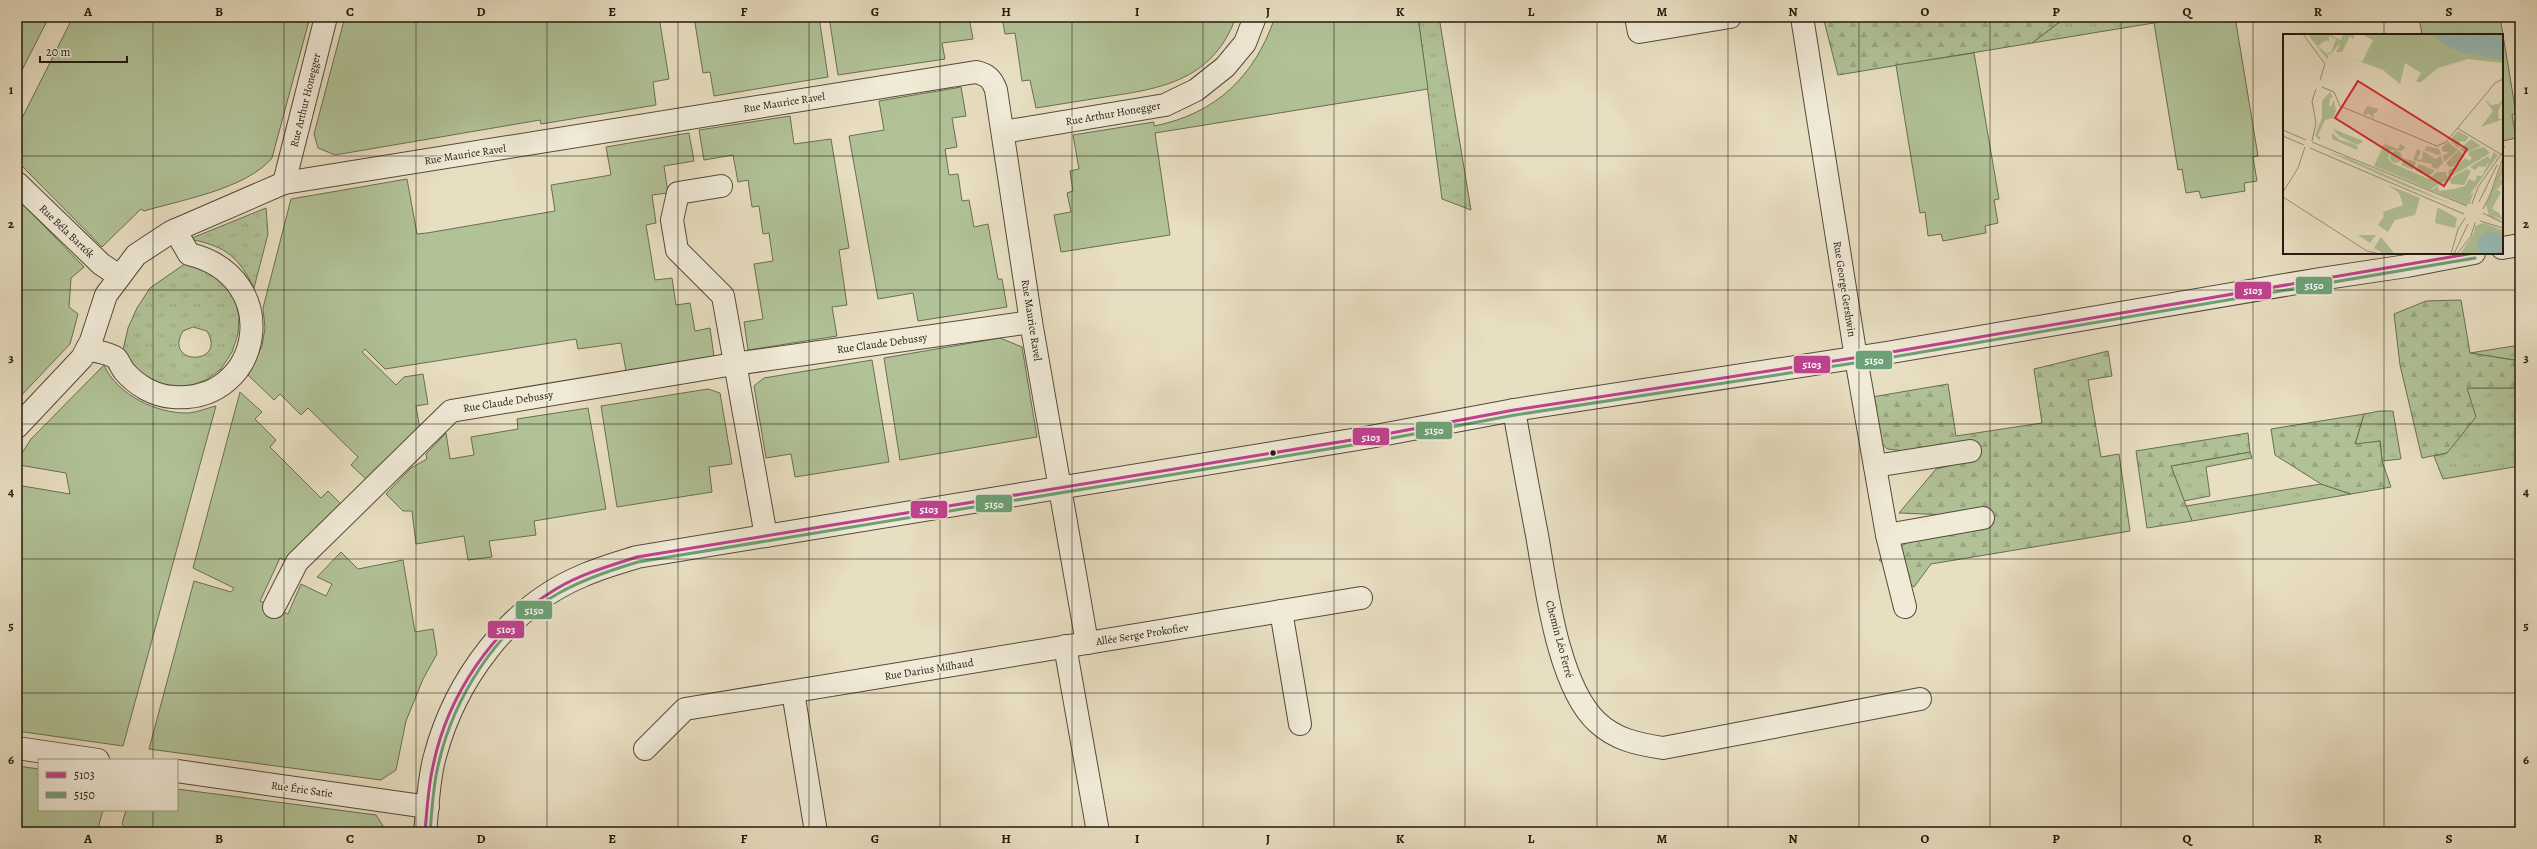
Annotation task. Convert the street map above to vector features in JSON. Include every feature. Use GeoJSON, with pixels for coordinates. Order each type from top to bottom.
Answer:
{"type":"FeatureCollection","features":[{"type":"Feature","properties":{"kind":"street","name":"Rue Arthur Honegger"},"geometry":{"type":"LineString","coordinates":[[284,183],[326,17]]}},
{"type":"Feature","properties":{"kind":"street","name":"Rue Arthur Honegger"},"geometry":{"type":"LineString","coordinates":[[1003,132],[1165,104],[1196,90],[1225,67],[1245,43],[1255,17]]}},
{"type":"Feature","properties":{"kind":"street"},"geometry":{"type":"LineString","coordinates":[[1636,17],[1639,32],[1730,17]]}},
{"type":"Feature","properties":{"kind":"street","name":"Rue George Gershwin"},"geometry":{"type":"LineString","coordinates":[[1802,17],[1856,358],[1887,535],[1905,607]]}},
{"type":"Feature","properties":{"kind":"street","name":"Rue Maurice Ravel"},"geometry":{"type":"LineString","coordinates":[[17,427],[82,358],[87,349],[106,295],[136,255],[153,242],[175,230],[284,183],[976,72],[986,75],[993,81],[1003,132],[1031,322],[1060,488]]}},
{"type":"Feature","properties":{"kind":"street","name":"Rue Béla Bartók"},"geometry":{"type":"LineString","coordinates":[[17,183],[101,264],[119,276]]}},
{"type":"Feature","properties":{"kind":"street"},"geometry":{"type":"LineString","coordinates":[[721,186],[678,193],[672,220],[677,250],[722,296],[766,536]]}},
{"type":"Feature","properties":{"kind":"street"},"geometry":{"type":"LineString","coordinates":[[87,349],[116,358],[134,381],[145,389],[172,397],[186,398],[204,394],[221,385],[235,372],[245,357],[252,328],[250,309],[246,296],[239,284],[221,266],[206,258],[189,254],[175,230]]}},
{"type":"Feature","properties":{"kind":"street"},"geometry":{"type":"LineString","coordinates":[[2503,248],[2520,244]]}},
{"type":"Feature","properties":{"kind":"street"},"geometry":{"type":"LineString","coordinates":[[425,832],[435,757],[451,712],[470,672],[502,632],[538,601],[581,576],[637,557],[1370,437],[1514,410],[1856,358],[2320,279],[2407,266],[2469,254]]}},
{"type":"Feature","properties":{"kind":"street","name":"Rue Claude Debussy"},"geometry":{"type":"LineString","coordinates":[[274,607],[297,562],[451,411],[734,364],[1031,322]]}},
{"type":"Feature","properties":{"kind":"street","name":"Chemin Léo Ferré"},"geometry":{"type":"LineString","coordinates":[[1514,410],[1552,615],[1571,682],[1585,708],[1596,722],[1610,733],[1629,742],[1663,748],[1920,699]]}},
{"type":"Feature","properties":{"kind":"street"},"geometry":{"type":"LineString","coordinates":[[1875,466],[1970,451]]}},
{"type":"Feature","properties":{"kind":"street","name":"Allée Serge Prokofiev"},"geometry":{"type":"LineString","coordinates":[[1060,488],[1087,643],[1361,598]]}},
{"type":"Feature","properties":{"kind":"street"},"geometry":{"type":"LineString","coordinates":[[1887,535],[1983,518]]}},
{"type":"Feature","properties":{"kind":"street"},"geometry":{"type":"LineString","coordinates":[[1281,611],[1300,724]]}},
{"type":"Feature","properties":{"kind":"street","name":"Rue Darius Milhaud"},"geometry":{"type":"LineString","coordinates":[[645,749],[685,709],[1087,643]]}},
{"type":"Feature","properties":{"kind":"street"},"geometry":{"type":"LineString","coordinates":[[1065,646],[1098,832]]}},
{"type":"Feature","properties":{"kind":"street"},"geometry":{"type":"LineString","coordinates":[[793,692],[816,832]]}},
{"type":"Feature","properties":{"kind":"street"},"geometry":{"type":"LineString","coordinates":[[17,748],[91,759]]}},
{"type":"Feature","properties":{"kind":"street","name":"Rue Éric Satie"},"geometry":{"type":"LineString","coordinates":[[178,772],[428,807]]}},
{"type":"Feature","properties":{"kind":"green space"},"geometry":{"type":"Polygon","coordinates":[[[17,17],[49,17],[17,80],[17,17]]]}},
{"type":"Feature","properties":{"kind":"green space"},"geometry":{"type":"Polygon","coordinates":[[[73,17],[310,17],[272,158],[261,169],[230,185],[194,198],[144,211],[141,209],[102,247],[17,161],[17,128],[73,17]]]}},
{"type":"Feature","properties":{"kind":"green space"},"geometry":{"type":"Polygon","coordinates":[[[345,17],[659,17],[669,79],[653,82],[656,105],[541,124],[540,120],[335,155],[318,148],[314,134],[345,17]]]}},
{"type":"Feature","properties":{"kind":"green space"},"geometry":{"type":"Polygon","coordinates":[[[694,17],[819,17],[828,77],[714,96],[710,72],[703,73],[694,17]]]}},
{"type":"Feature","properties":{"kind":"green space"},"geometry":{"type":"Polygon","coordinates":[[[829,17],[969,17],[973,39],[942,43],[945,59],[838,75],[829,17]]]}},
{"type":"Feature","properties":{"kind":"green space"},"geometry":{"type":"Polygon","coordinates":[[[1002,17],[1236,17],[1227,37],[1215,54],[1202,66],[1186,76],[1151,89],[1036,108],[1030,80],[1022,81],[1015,33],[1005,34],[1002,17]]]}},
{"type":"Feature","properties":{"kind":"green space"},"geometry":{"type":"Polygon","coordinates":[[[1275,17],[1418,17],[1428,89],[1155,133],[1170,235],[1061,252],[1054,215],[1071,212],[1067,193],[1073,191],[1070,171],[1079,169],[1073,135],[1154,122],[1154,126],[1176,120],[1196,112],[1214,102],[1230,89],[1244,74],[1267,38],[1275,17]]]}},
{"type":"Feature","properties":{"kind":"green space"},"geometry":{"type":"Polygon","coordinates":[[[1418,17],[1439,17],[1471,210],[1442,199],[1418,17]]]}},
{"type":"Feature","properties":{"kind":"green space"},"geometry":{"type":"Polygon","coordinates":[[[1823,17],[2066,17],[2032,43],[1838,75],[1823,17]]]}},
{"type":"Feature","properties":{"kind":"green space"},"geometry":{"type":"Polygon","coordinates":[[[2066,17],[2190,17],[2032,43],[2066,17]]]}},
{"type":"Feature","properties":{"kind":"green space"},"geometry":{"type":"Polygon","coordinates":[[[2190,17],[2235,17],[2258,156],[2253,157],[2257,181],[2244,183],[2245,191],[2201,198],[2199,191],[2186,193],[2182,169],[2178,170],[2154,23],[2190,17]]]}},
{"type":"Feature","properties":{"kind":"green space"},"geometry":{"type":"Polygon","coordinates":[[[2419,17],[2500,17],[2503,34],[2422,34],[2419,17]]]}},
{"type":"Feature","properties":{"kind":"green space"},"geometry":{"type":"Polygon","coordinates":[[[2503,35],[2516,113],[2512,115],[2516,138],[2503,141],[2503,35]]]}},
{"type":"Feature","properties":{"kind":"green space"},"geometry":{"type":"Polygon","coordinates":[[[1974,53],[1999,199],[1994,200],[1998,223],[1985,226],[1986,233],[1943,241],[1941,234],[1928,236],[1925,212],[1920,213],[1896,65],[1974,53]]]}},
{"type":"Feature","properties":{"kind":"green space"},"geometry":{"type":"Polygon","coordinates":[[[961,87],[966,116],[952,118],[957,147],[945,149],[949,175],[958,174],[962,201],[969,200],[974,227],[988,224],[998,279],[1002,279],[1007,307],[918,321],[913,293],[878,299],[849,136],[884,130],[879,101],[961,87]]]}},
{"type":"Feature","properties":{"kind":"green space"},"geometry":{"type":"Polygon","coordinates":[[[790,116],[794,144],[831,139],[849,248],[839,250],[847,305],[832,307],[837,336],[748,350],[744,322],[763,319],[754,264],[773,261],[769,233],[763,234],[759,206],[752,207],[748,180],[738,182],[733,155],[704,160],[699,130],[790,116]]]}},
{"type":"Feature","properties":{"kind":"green space"},"geometry":{"type":"Polygon","coordinates":[[[689,133],[694,161],[664,166],[668,193],[652,195],[656,223],[646,225],[655,280],[672,278],[676,305],[690,303],[695,331],[710,328],[714,356],[626,371],[621,343],[578,349],[576,339],[385,369],[365,349],[362,352],[396,385],[404,377],[423,374],[428,404],[416,406],[420,430],[369,482],[351,465],[358,457],[308,408],[301,415],[280,394],[274,400],[248,375],[262,346],[265,328],[263,308],[291,199],[407,179],[417,234],[427,233],[555,211],[551,185],[611,175],[606,147],[689,133]]]}},
{"type":"Feature","properties":{"kind":"green space"},"geometry":{"type":"Polygon","coordinates":[[[17,198],[84,267],[71,278],[69,307],[78,314],[70,344],[17,400],[17,198]]]}},
{"type":"Feature","properties":{"kind":"green space"},"geometry":{"type":"Polygon","coordinates":[[[266,208],[268,234],[254,288],[243,269],[231,255],[215,246],[194,240],[192,238],[266,208]]]}},
{"type":"Feature","properties":{"kind":"green space"},"geometry":{"type":"Polygon","coordinates":[[[186,263],[207,269],[234,296],[239,316],[238,334],[232,352],[221,369],[206,380],[191,385],[167,388],[128,368],[123,350],[128,328],[137,308],[150,288],[186,263]],[[193,327],[183,331],[179,342],[181,351],[187,356],[203,356],[209,351],[211,342],[207,331],[193,327]]]}},
{"type":"Feature","properties":{"kind":"green space"},"geometry":{"type":"Polygon","coordinates":[[[2461,300],[2470,353],[2520,361],[2520,388],[2467,388],[2476,417],[2447,453],[2422,458],[2400,365],[2394,314],[2426,301],[2461,300]]]}},
{"type":"Feature","properties":{"kind":"green space"},"geometry":{"type":"Polygon","coordinates":[[[1000,338],[1022,347],[1037,437],[900,460],[884,358],[1000,338]]]}},
{"type":"Feature","properties":{"kind":"green space"},"geometry":{"type":"Polygon","coordinates":[[[2520,345],[2520,361],[2470,353],[2520,345]]]}},
{"type":"Feature","properties":{"kind":"green space"},"geometry":{"type":"Polygon","coordinates":[[[2108,351],[2112,376],[2088,380],[2101,457],[2119,454],[2130,531],[1931,564],[1914,587],[1879,560],[1952,515],[1899,513],[1936,469],[1978,459],[1887,449],[1876,437],[1872,397],[1948,384],[1956,436],[2042,423],[2034,369],[2108,351]]]}},
{"type":"Feature","properties":{"kind":"green space"},"geometry":{"type":"Polygon","coordinates":[[[872,360],[889,462],[795,477],[791,454],[766,458],[754,386],[764,378],[872,360]]]}},
{"type":"Feature","properties":{"kind":"green space"},"geometry":{"type":"Polygon","coordinates":[[[104,365],[110,376],[128,394],[151,406],[164,410],[189,413],[216,406],[123,746],[17,731],[17,485],[70,494],[66,473],[19,465],[22,453],[31,439],[104,365]]]}},
{"type":"Feature","properties":{"kind":"green space"},"geometry":{"type":"Polygon","coordinates":[[[2466,388],[2520,388],[2520,466],[2443,479],[2434,456],[2447,453],[2466,388]]]}},
{"type":"Feature","properties":{"kind":"green space"},"geometry":{"type":"Polygon","coordinates":[[[708,389],[720,393],[732,464],[709,467],[712,492],[617,507],[601,406],[708,389]]]}},
{"type":"Feature","properties":{"kind":"green space"},"geometry":{"type":"Polygon","coordinates":[[[240,392],[262,412],[255,419],[276,440],[270,447],[321,498],[328,491],[345,508],[291,563],[280,558],[260,601],[288,614],[301,584],[326,596],[332,584],[317,577],[341,552],[358,569],[403,560],[415,632],[433,629],[437,654],[423,679],[406,721],[396,770],[381,780],[149,749],[194,581],[231,592],[234,588],[193,568],[240,392]]]}},
{"type":"Feature","properties":{"kind":"green space"},"geometry":{"type":"Polygon","coordinates":[[[588,408],[606,509],[534,521],[536,535],[489,541],[492,557],[468,560],[464,536],[416,544],[412,511],[403,511],[386,494],[411,468],[427,459],[426,454],[446,433],[450,459],[474,455],[471,437],[518,429],[517,419],[588,408]]]}},
{"type":"Feature","properties":{"kind":"green space"},"geometry":{"type":"Polygon","coordinates":[[[2380,411],[2393,411],[2401,459],[2382,461],[2380,441],[2355,445],[2364,414],[2380,411]]]}},
{"type":"Feature","properties":{"kind":"green space"},"geometry":{"type":"Polygon","coordinates":[[[2364,414],[2355,444],[2380,441],[2382,461],[2391,487],[2351,494],[2321,484],[2275,455],[2271,429],[2364,414]]]}},
{"type":"Feature","properties":{"kind":"green space"},"geometry":{"type":"Polygon","coordinates":[[[2248,433],[2250,452],[2171,466],[2192,521],[2147,528],[2136,451],[2248,433]]]}},
{"type":"Feature","properties":{"kind":"green space"},"geometry":{"type":"Polygon","coordinates":[[[2250,452],[2252,458],[2206,467],[2210,496],[2184,501],[2171,466],[2250,452]]]}},
{"type":"Feature","properties":{"kind":"green space"},"geometry":{"type":"Polygon","coordinates":[[[2321,484],[2351,494],[2192,521],[2186,506],[2321,484]]]}},
{"type":"Feature","properties":{"kind":"green space"},"geometry":{"type":"Polygon","coordinates":[[[17,766],[38,769],[38,811],[103,811],[97,832],[17,832],[17,766]]]}},
{"type":"Feature","properties":{"kind":"green space"},"geometry":{"type":"Polygon","coordinates":[[[178,789],[376,815],[387,832],[130,832],[122,824],[126,811],[178,811],[178,789]]]}},
{"type":"Feature","properties":{"kind":"transit line","name":"5103"},"geometry":{"type":"LineString","coordinates":[[425,832],[430,782],[440,740],[449,714],[476,665],[513,622],[533,604],[556,589],[585,575],[637,557],[1370,437],[1514,410],[1886,353],[2468,254]]}},
{"type":"Feature","properties":{"kind":"transit line","name":"5150"},"geometry":{"type":"LineString","coordinates":[[430,832],[435,782],[445,740],[467,690],[497,645],[516,625],[537,607],[559,593],[598,575],[638,562],[1371,442],[1515,415],[1887,358],[2475,258]]}}]}
